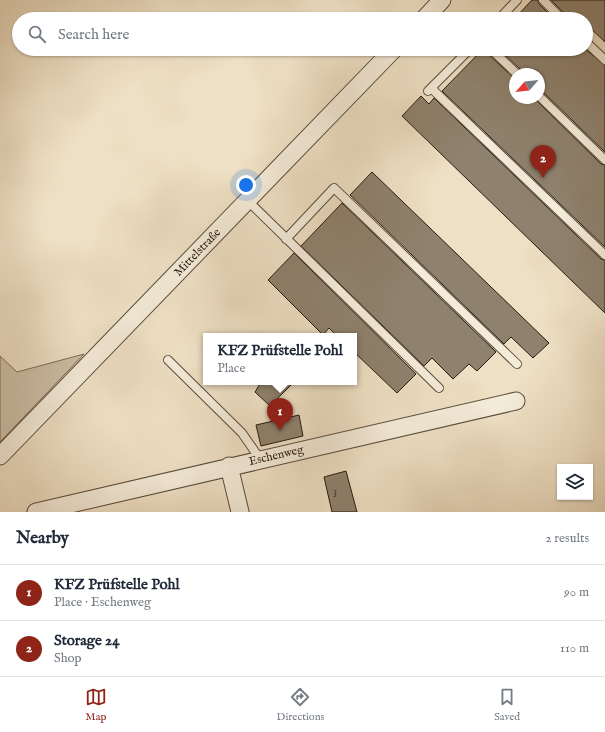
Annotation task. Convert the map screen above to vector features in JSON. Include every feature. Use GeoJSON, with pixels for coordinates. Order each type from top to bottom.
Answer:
{"type":"FeatureCollection","features":[{"type":"Feature","properties":{"kind":"street"},"geometry":{"type":"LineString","coordinates":[[431,12],[442,0]]}},
{"type":"Feature","properties":{"kind":"street","name":"Mittelstraße"},"geometry":{"type":"LineString","coordinates":[[0,456],[387,56]]}},
{"type":"Feature","properties":{"kind":"street","name":"Eschenweg"},"geometry":{"type":"LineString","coordinates":[[36,512],[229,466],[516,401]]}},
{"type":"Feature","properties":{"kind":"street"},"geometry":{"type":"LineString","coordinates":[[229,466],[240,512]]}},
{"type":"Feature","properties":{"kind":"lane"},"geometry":{"type":"LineString","coordinates":[[506,12],[517,0]]}},
{"type":"Feature","properties":{"kind":"lane"},"geometry":{"type":"LineString","coordinates":[[543,0],[555,12]]}},
{"type":"Feature","properties":{"kind":"lane"},"geometry":{"type":"LineString","coordinates":[[593,49],[605,60]]}},
{"type":"Feature","properties":{"kind":"lane"},"geometry":{"type":"LineString","coordinates":[[463,56],[430,90],[605,256]]}},
{"type":"Feature","properties":{"kind":"lane"},"geometry":{"type":"LineString","coordinates":[[498,56],[511,68]]}},
{"type":"Feature","properties":{"kind":"lane"},"geometry":{"type":"LineString","coordinates":[[545,102],[605,160]]}},
{"type":"Feature","properties":{"kind":"lane"},"geometry":{"type":"LineString","coordinates":[[286,239],[334,188],[517,364]]}},
{"type":"Feature","properties":{"kind":"lane"},"geometry":{"type":"LineString","coordinates":[[247,200],[439,388]]}},
{"type":"Feature","properties":{"kind":"lane"},"geometry":{"type":"LineString","coordinates":[[168,360],[242,433],[260,459]]}},
{"type":"Feature","properties":{"kind":"shaded area"},"geometry":{"type":"Polygon","coordinates":[[[84,354],[0,442],[0,356],[17,372],[84,354]]]}},
{"type":"Feature","properties":{"kind":"building"},"geometry":{"type":"Polygon","coordinates":[[[532,0],[538,0],[539,4],[547,12],[521,12],[532,0]]]}},
{"type":"Feature","properties":{"kind":"building"},"geometry":{"type":"Polygon","coordinates":[[[551,0],[605,0],[605,42],[593,31],[593,12],[563,12],[551,0]]]}},
{"type":"Feature","properties":{"kind":"building"},"geometry":{"type":"Polygon","coordinates":[[[593,55],[605,65],[605,152],[545,94],[545,68],[519,68],[506,56],[593,55]]]}},
{"type":"Feature","properties":{"kind":"building"},"geometry":{"type":"Polygon","coordinates":[[[476,56],[490,56],[509,73],[509,104],[540,104],[601,164],[605,165],[605,247],[442,91],[476,56]]]}},
{"type":"Feature","properties":{"kind":"building"},"geometry":{"type":"Polygon","coordinates":[[[421,96],[429,104],[434,98],[601,259],[605,260],[605,313],[402,116],[421,96]]]}},
{"type":"Feature","properties":{"kind":"building"},"geometry":{"type":"Polygon","coordinates":[[[372,172],[549,343],[533,358],[511,337],[504,344],[350,195],[372,172]]]}},
{"type":"Feature","properties":{"kind":"building"},"geometry":{"type":"Polygon","coordinates":[[[342,203],[496,352],[477,371],[469,364],[453,379],[432,358],[424,366],[301,246],[342,203]]]}},
{"type":"Feature","properties":{"kind":"building"},"geometry":{"type":"Polygon","coordinates":[[[294,253],[416,374],[397,393],[357,355],[357,333],[334,333],[329,328],[325,333],[321,333],[268,280],[294,253]]]}},
{"type":"Feature","properties":{"kind":"building"},"geometry":{"type":"Polygon","coordinates":[[[259,385],[291,385],[270,406],[255,392],[259,385]]]}},
{"type":"Feature","properties":{"kind":"building"},"geometry":{"type":"Polygon","coordinates":[[[299,415],[303,436],[261,446],[256,425],[299,415]]]}},
{"type":"Feature","properties":{"kind":"building"},"geometry":{"type":"Polygon","coordinates":[[[346,471],[357,512],[332,512],[324,477],[346,471]]]}},
{"type":"Feature","properties":{"kind":"place","name":"Storage 24"},"geometry":{"type":"Point","coordinates":[543,178]}},
{"type":"Feature","properties":{"kind":"place","name":"KFZ Prüfstelle Pohl"},"geometry":{"type":"Point","coordinates":[280,431]}}]}
